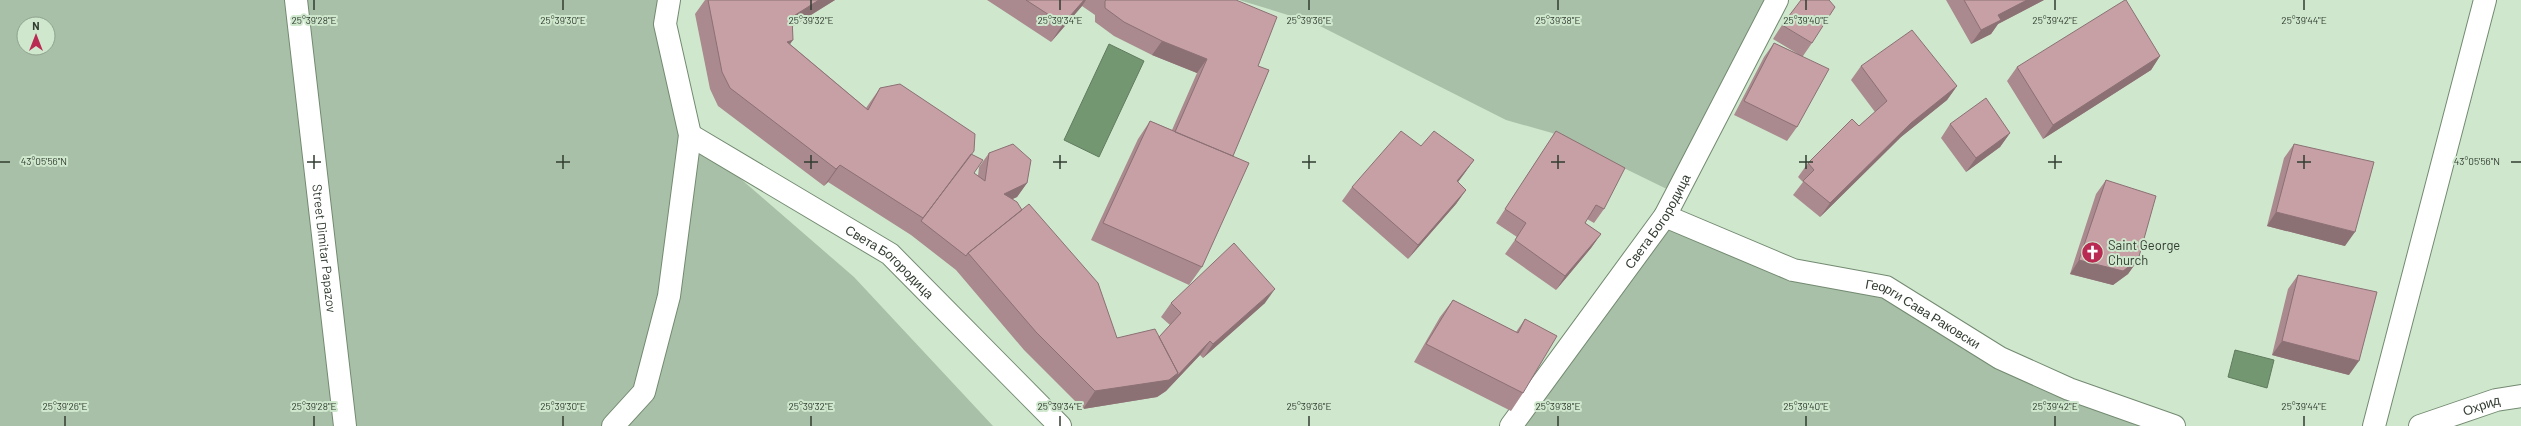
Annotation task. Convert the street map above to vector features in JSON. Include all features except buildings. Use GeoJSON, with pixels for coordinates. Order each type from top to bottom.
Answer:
{"type":"FeatureCollection","features":[{"type":"Feature","properties":{"kind":"street","name":"Street Dimitar Papazov"},"geometry":{"type":"LineString","coordinates":[[296,0],[345,426]]}},
{"type":"Feature","properties":{"kind":"street"},"geometry":{"type":"LineString","coordinates":[[613,426],[644,392],[669,296],[690,135],[665,24],[669,0]]}},
{"type":"Feature","properties":{"kind":"street","name":"Света Богородица"},"geometry":{"type":"LineString","coordinates":[[1511,426],[1665,216],[1777,0]]}},
{"type":"Feature","properties":{"kind":"street"},"geometry":{"type":"LineString","coordinates":[[2374,426],[2485,0]]}},
{"type":"Feature","properties":{"kind":"street","name":"Света Богородица"},"geometry":{"type":"LineString","coordinates":[[690,135],[890,254],[1060,426]]}},
{"type":"Feature","properties":{"kind":"street","name":"Георги Сава Раковски"},"geometry":{"type":"LineString","coordinates":[[1665,216],[1793,270],[1886,287],[2000,358],[2069,389],[2174,426]]}},
{"type":"Feature","properties":{"kind":"street","name":"Охрид"},"geometry":{"type":"LineString","coordinates":[[2420,426],[2496,400],[2521,396]]}},
{"type":"Feature","properties":{"kind":"shaded area"},"geometry":{"type":"Polygon","coordinates":[[[0,0],[669,0],[690,135],[854,277],[993,426],[0,426],[0,0]]]}},
{"type":"Feature","properties":{"kind":"shaded area"},"geometry":{"type":"Polygon","coordinates":[[[1239,0],[1775,0],[1677,194],[1552,133],[1506,120],[1314,23],[1239,0]]]}},
{"type":"Feature","properties":{"kind":"shaded area"},"geometry":{"type":"Polygon","coordinates":[[[1109,44],[1144,61],[1099,157],[1064,140],[1109,44]]]}},
{"type":"Feature","properties":{"kind":"shaded area"},"geometry":{"type":"Polygon","coordinates":[[[1665,216],[1793,270],[1886,287],[2000,358],[2174,426],[1511,426],[1665,216]]]}},
{"type":"Feature","properties":{"kind":"shaded area"},"geometry":{"type":"Polygon","coordinates":[[[2235,350],[2274,360],[2267,388],[2228,377],[2235,350]]]}},
{"type":"Feature","properties":{"kind":"place","name":"Saint George Church"},"geometry":{"type":"Point","coordinates":[2093,252]}}]}
